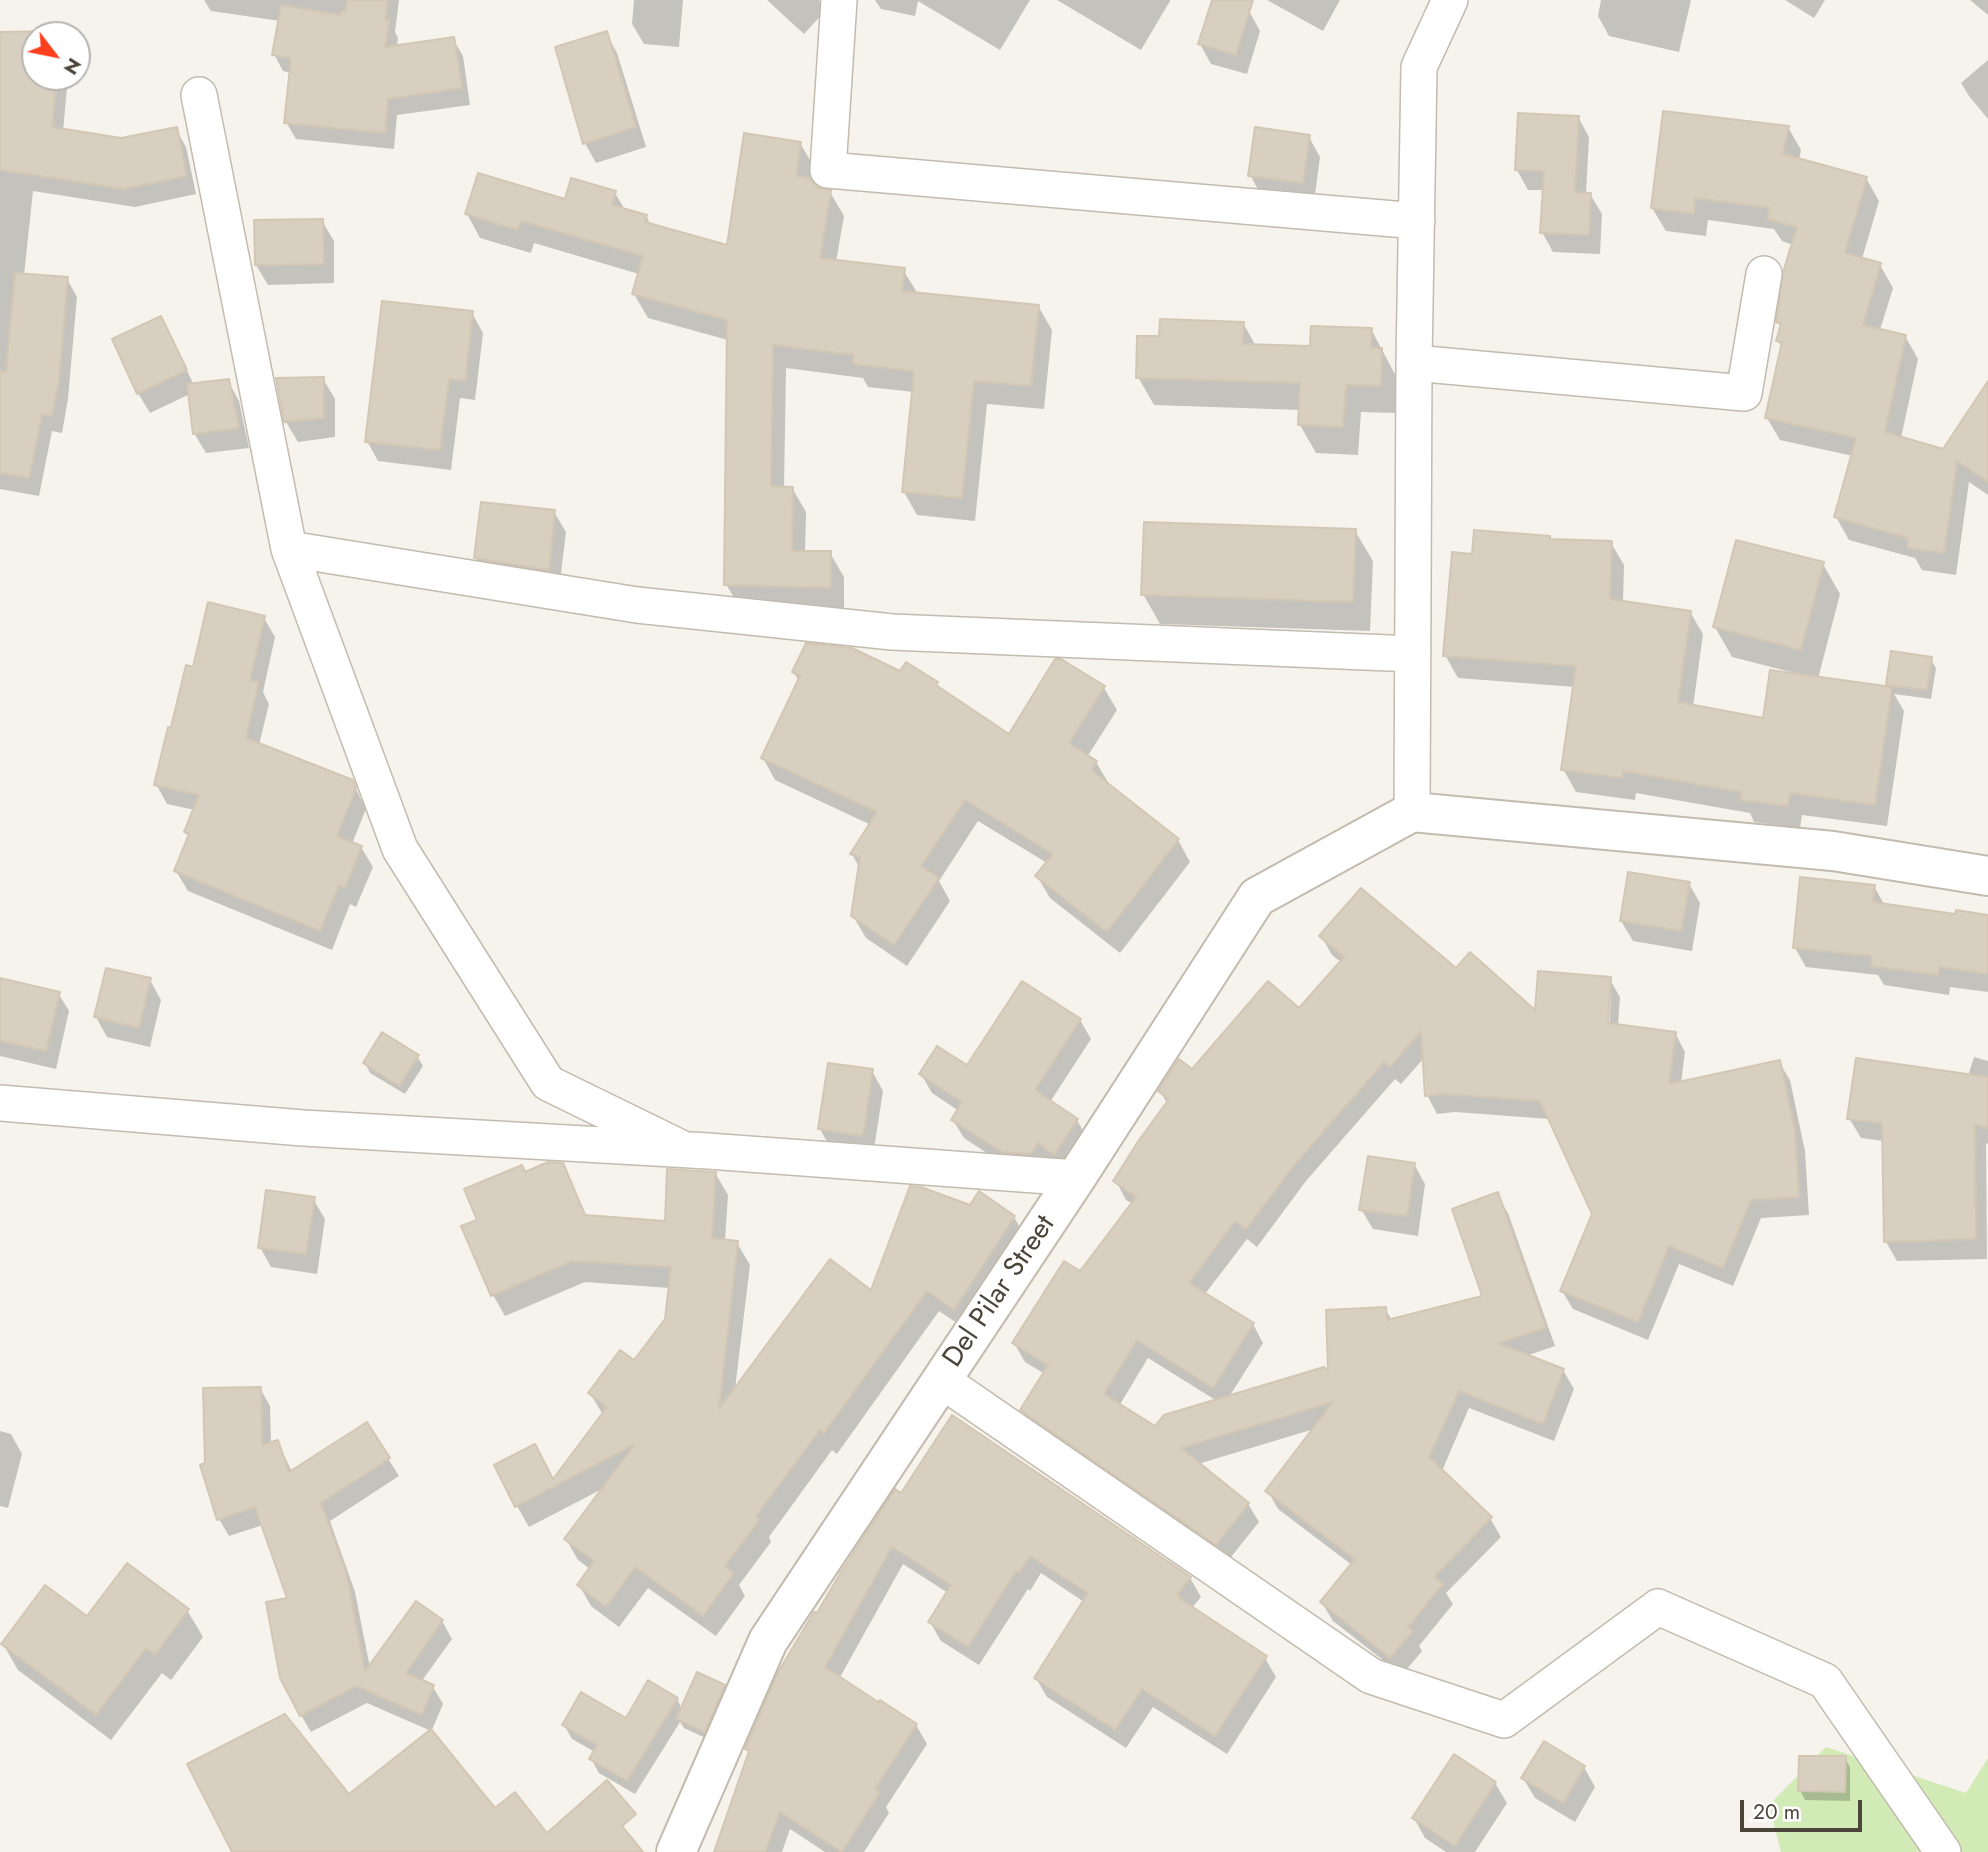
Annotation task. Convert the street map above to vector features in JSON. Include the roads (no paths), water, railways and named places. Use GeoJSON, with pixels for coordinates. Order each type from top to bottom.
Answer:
{"type":"FeatureCollection","features":[{"type":"Feature","properties":{"kind":"street"},"geometry":{"type":"LineString","coordinates":[[839,0],[828,170],[1417,221]]}},
{"type":"Feature","properties":{"kind":"street"},"geometry":{"type":"LineString","coordinates":[[1450,0],[1419,67],[1412,812],[1832,851],[1988,877]]}},
{"type":"Feature","properties":{"kind":"street"},"geometry":{"type":"LineString","coordinates":[[199,94],[289,549],[400,849],[548,1083],[683,1149]]}},
{"type":"Feature","properties":{"kind":"street"},"geometry":{"type":"LineString","coordinates":[[1415,363],[1744,393],[1763,274]]}},
{"type":"Feature","properties":{"kind":"street"},"geometry":{"type":"LineString","coordinates":[[289,549],[637,605],[892,632],[1413,654]]}},
{"type":"Feature","properties":{"kind":"street","name":"Del Pilar Street"},"geometry":{"type":"LineString","coordinates":[[676,1852],[768,1641],[1076,1178],[1257,897],[1412,812]]}},
{"type":"Feature","properties":{"kind":"street"},"geometry":{"type":"LineString","coordinates":[[0,1103],[303,1128],[683,1149],[1076,1178]]}},
{"type":"Feature","properties":{"kind":"street"},"geometry":{"type":"LineString","coordinates":[[941,1380],[1371,1676],[1504,1720],[1658,1607],[1825,1681],[1943,1852]]}}]}
